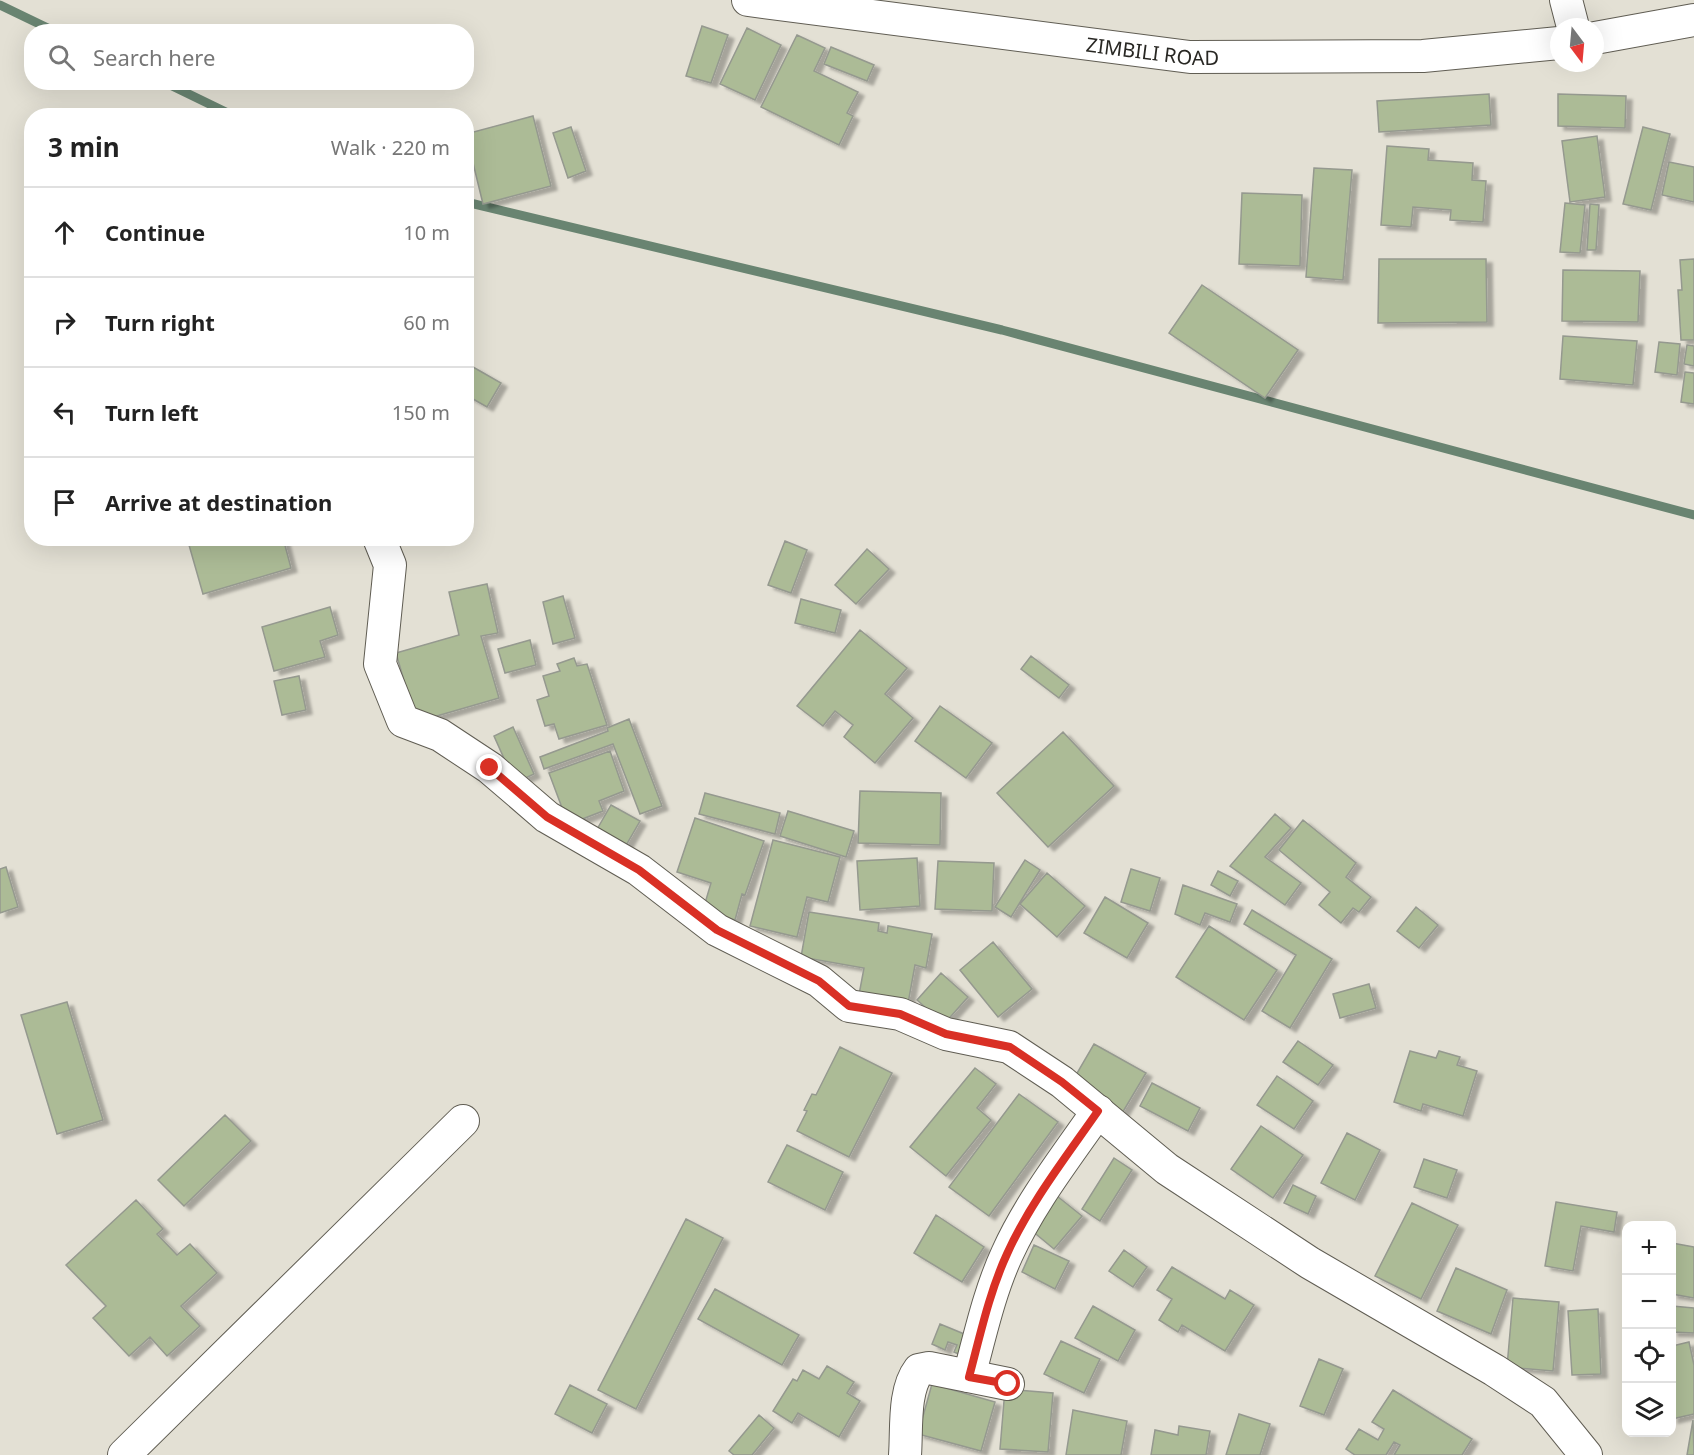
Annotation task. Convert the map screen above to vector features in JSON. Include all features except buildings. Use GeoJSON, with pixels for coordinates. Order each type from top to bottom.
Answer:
{"type":"FeatureCollection","features":[{"type":"Feature","properties":{"kind":"street","name":"ZIMBILI ROAD"},"geometry":{"type":"LineString","coordinates":[[748,0],[1190,57],[1423,56],[1550,44]]}},
{"type":"Feature","properties":{"kind":"street"},"geometry":{"type":"LineString","coordinates":[[1566,0],[1571,18]]}},
{"type":"Feature","properties":{"kind":"street"},"geometry":{"type":"LineString","coordinates":[[1604,36],[1694,20]]}},
{"type":"Feature","properties":{"kind":"street"},"geometry":{"type":"LineString","coordinates":[[382,546],[390,565],[380,664],[403,721],[440,735],[490,768],[547,817],[639,870],[717,930],[819,981],[849,1006],[900,1014],[946,1034],[1010,1047],[1062,1082],[1167,1169],[1310,1263],[1494,1370],[1543,1402],[1586,1455]]}},
{"type":"Feature","properties":{"kind":"street"},"geometry":{"type":"LineString","coordinates":[[969,1377],[986,1312],[1006,1254],[1036,1201],[1098,1111]]}},
{"type":"Feature","properties":{"kind":"street"},"geometry":{"type":"LineString","coordinates":[[124,1455],[463,1121]]}},
{"type":"Feature","properties":{"kind":"street"},"geometry":{"type":"LineString","coordinates":[[904,1455],[912,1379],[920,1370],[928,1368],[1008,1384]]}},
{"type":"Feature","properties":{"kind":"waterway"},"geometry":{"type":"LineString","coordinates":[[0,5],[39,24]]}},
{"type":"Feature","properties":{"kind":"waterway"},"geometry":{"type":"LineString","coordinates":[[180,90],[218,108]]}},
{"type":"Feature","properties":{"kind":"waterway"},"geometry":{"type":"LineString","coordinates":[[474,204],[1002,330],[1694,515]]}},
{"type":"Feature","properties":{"kind":"route"},"geometry":{"type":"LineString","coordinates":[[490,768],[547,817],[639,870],[717,930],[819,981],[849,1006],[900,1014],[946,1034],[1010,1047],[1062,1082],[1098,1111],[1036,1201],[1006,1254],[986,1312],[969,1377],[1008,1384]]}}]}
